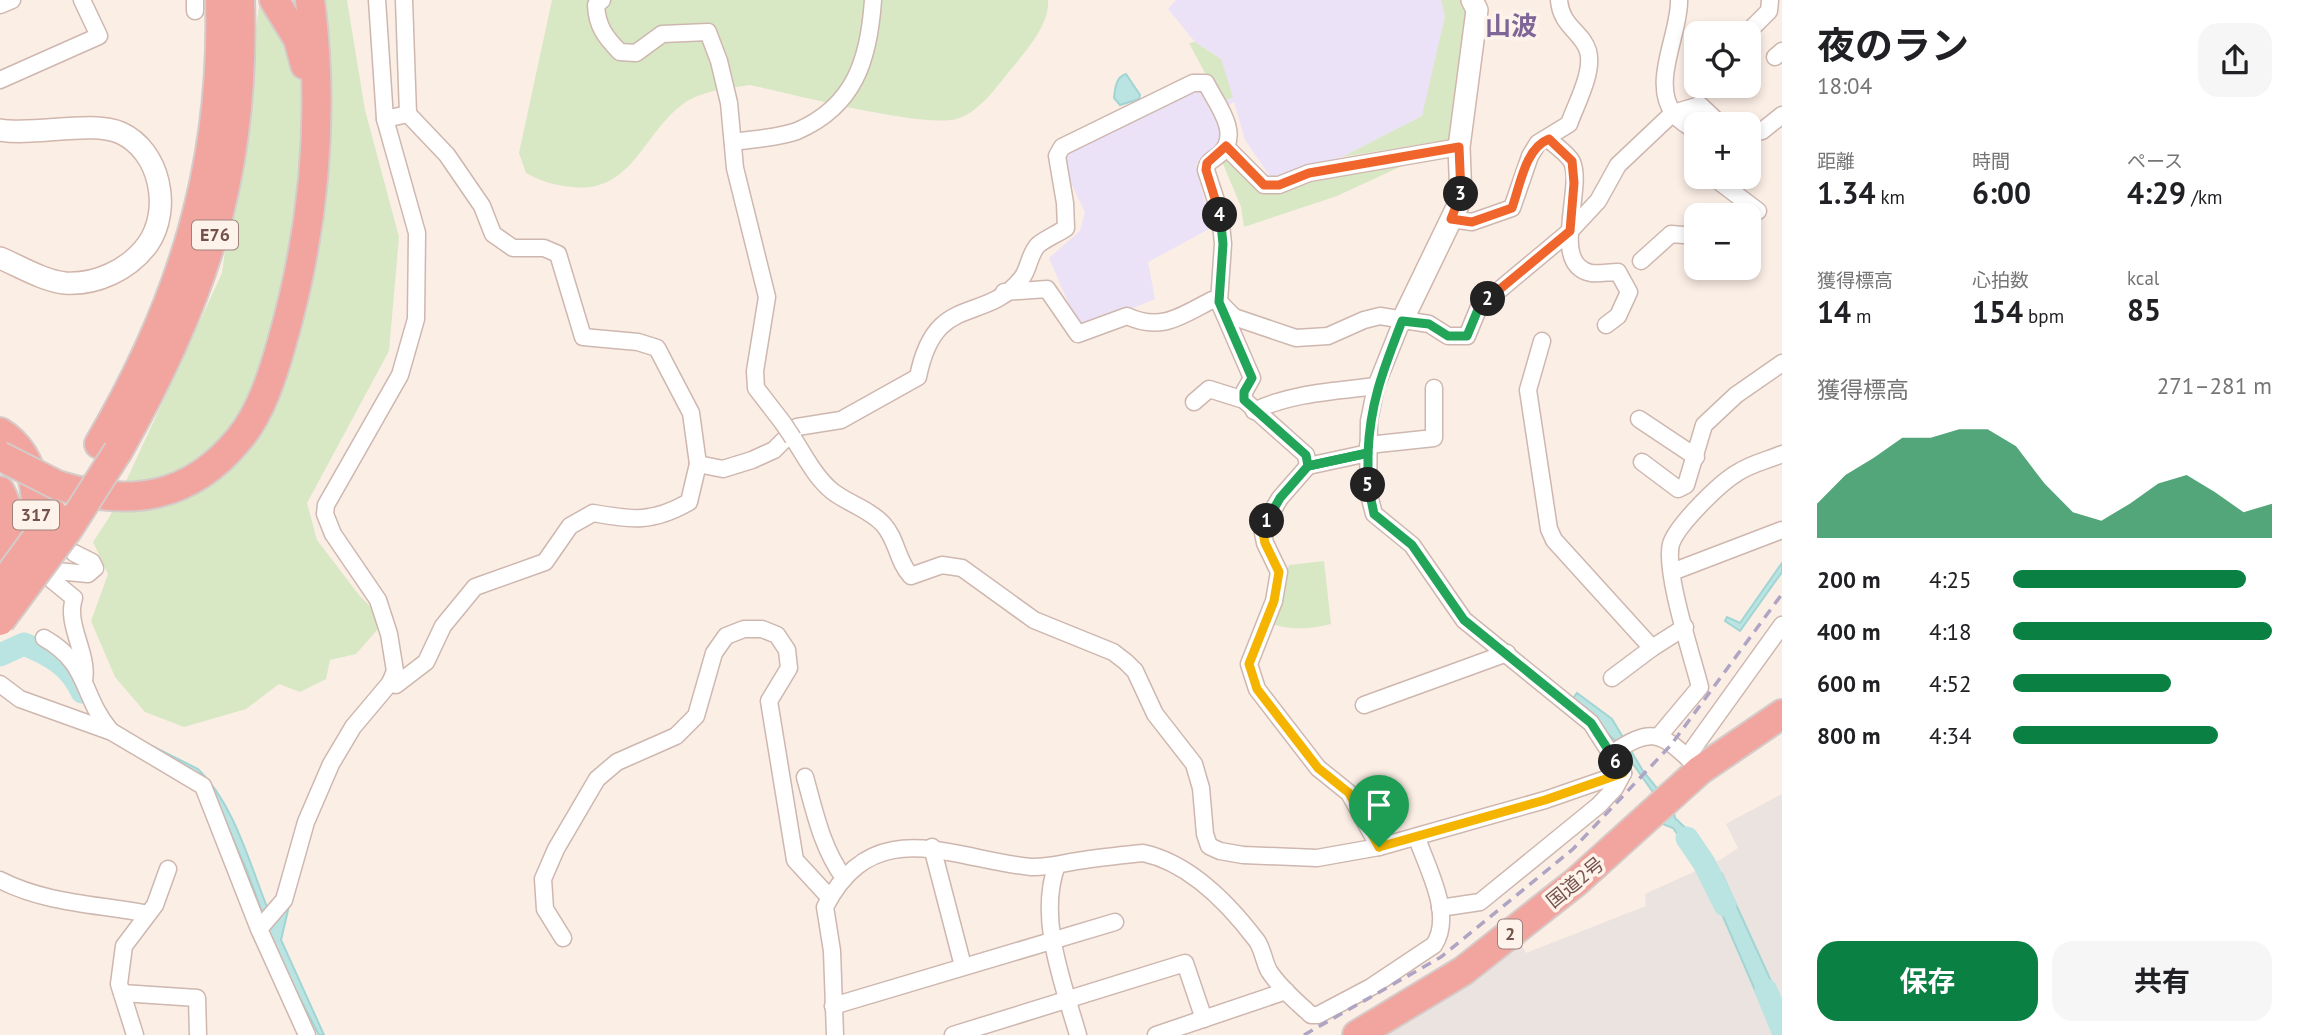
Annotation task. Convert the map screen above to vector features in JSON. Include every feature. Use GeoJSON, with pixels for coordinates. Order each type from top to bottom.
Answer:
{"type":"FeatureCollection","features":[{"type":"Feature","properties":{"kind":"highway","name":"E76"},"geometry":{"type":"LineString","coordinates":[[1,605],[52,517],[108,447],[174,344],[191,305],[218,228],[239,99],[240,0]]}},
{"type":"Feature","properties":{"kind":"highway"},"geometry":{"type":"LineString","coordinates":[[274,0],[298,39],[307,72],[311,162],[304,256]]}},
{"type":"Feature","properties":{"kind":"highway"},"geometry":{"type":"LineString","coordinates":[[0,456],[58,485],[110,499],[134,497],[179,486],[208,470],[240,438],[275,368],[304,256],[316,163],[315,42],[310,0]]}},
{"type":"Feature","properties":{"kind":"highway","name":"E76"},"geometry":{"type":"LineString","coordinates":[[108,447],[155,337],[197,223],[219,98],[203,4]]}},
{"type":"Feature","properties":{"kind":"highway","name":"317"},"geometry":{"type":"LineString","coordinates":[[0,432],[19,448],[27,461],[36,492],[33,563],[1,605]]}},
{"type":"Feature","properties":{"kind":"highway","name":"317"},"geometry":{"type":"LineString","coordinates":[[0,491],[8,512],[10,552],[1,605]]}},
{"type":"Feature","properties":{"kind":"highway","name":"国道2号"},"geometry":{"type":"LineString","coordinates":[[1357,1035],[1463,971],[1576,882],[1661,808],[1693,763],[1782,714]]}},
{"type":"Feature","properties":{"kind":"street"},"geometry":{"type":"LineString","coordinates":[[0,5],[12,0]]}},
{"type":"Feature","properties":{"kind":"street"},"geometry":{"type":"LineString","coordinates":[[0,80],[99,36],[82,0]]}},
{"type":"Feature","properties":{"kind":"street"},"geometry":{"type":"LineString","coordinates":[[265,922],[284,900],[306,822],[331,764],[353,727],[390,684],[395,671],[390,634],[378,600],[333,534],[325,514],[326,505],[400,375],[416,319],[415,215],[385,119],[377,0]]}},
{"type":"Feature","properties":{"kind":"street"},"geometry":{"type":"LineString","coordinates":[[390,684],[397,685],[426,662],[443,626],[475,587],[545,562],[570,526],[593,513],[633,520],[666,515],[677,509],[689,502],[698,464],[691,413],[657,348],[638,342],[583,337],[558,254],[544,248],[513,248],[493,233],[482,206],[447,155],[408,114],[404,0]]}},
{"type":"Feature","properties":{"kind":"street"},"geometry":{"type":"LineString","coordinates":[[602,0],[596,5],[597,21],[620,52],[636,53],[662,34],[708,32],[719,61],[729,103],[746,223],[767,297],[755,371],[757,388],[820,479],[832,491],[880,521],[889,531],[900,563],[911,576],[942,565],[962,568],[1034,620],[1113,652],[1126,662],[1135,671],[1155,714],[1194,764],[1209,846],[1220,852],[1243,856],[1317,858],[1417,838],[1545,800],[1623,773]]}},
{"type":"Feature","properties":{"kind":"street"},"geometry":{"type":"LineString","coordinates":[[733,142],[796,131],[839,102],[855,84],[873,0]]}},
{"type":"Feature","properties":{"kind":"street"},"geometry":{"type":"LineString","coordinates":[[1472,0],[1477,10],[1459,147],[1461,199],[1402,321],[1376,386],[1368,449],[1368,491],[1374,514],[1412,545],[1464,620],[1591,723],[1623,773]]}},
{"type":"Feature","properties":{"kind":"street"},"geometry":{"type":"LineString","coordinates":[[1451,219],[1472,222],[1512,208],[1530,156],[1538,143],[1549,139],[1569,124],[1589,64],[1587,48],[1563,20],[1559,0]]}},
{"type":"Feature","properties":{"kind":"street"},"geometry":{"type":"LineString","coordinates":[[1679,0],[1678,25],[1667,54],[1665,72],[1673,113],[1684,122]]}},
{"type":"Feature","properties":{"kind":"street"},"geometry":{"type":"LineString","coordinates":[[1759,21],[1769,11],[1770,0]]}},
{"type":"Feature","properties":{"kind":"street"},"geometry":{"type":"LineString","coordinates":[[698,464],[723,469],[752,460],[775,450],[797,427],[841,420],[918,377],[922,355],[947,318],[1004,292],[1021,279],[1037,246],[1066,228],[1065,203],[1057,156],[1062,147],[1193,83],[1206,83],[1230,129],[1226,146],[1207,163],[1206,170],[1220,213],[1223,244],[1219,302],[1252,378],[1244,392],[1249,405]]}},
{"type":"Feature","properties":{"kind":"street"},"geometry":{"type":"LineString","coordinates":[[1004,292],[1047,289],[1078,334],[1127,316],[1144,324],[1173,321],[1212,300],[1219,302],[1234,317],[1296,338],[1328,336],[1380,316],[1429,324],[1448,336],[1467,336],[1479,307],[1570,231],[1598,201],[1618,165],[1673,113],[1700,105],[1707,112]]}},
{"type":"Feature","properties":{"kind":"street"},"geometry":{"type":"LineString","coordinates":[[385,119],[408,114]]}},
{"type":"Feature","properties":{"kind":"street"},"geometry":{"type":"LineString","coordinates":[[1761,131],[1782,115]]}},
{"type":"Feature","properties":{"kind":"street"},"geometry":{"type":"LineString","coordinates":[[0,130],[22,134],[100,127],[122,133],[141,147],[152,160],[159,178],[159,204],[154,232],[148,244],[129,263],[93,281],[63,283],[0,258]]}},
{"type":"Feature","properties":{"kind":"street"},"geometry":{"type":"LineString","coordinates":[[1549,139],[1572,161],[1574,183],[1570,251],[1574,262],[1592,273],[1618,272],[1629,292],[1618,316],[1606,325]]}},
{"type":"Feature","properties":{"kind":"street"},"geometry":{"type":"LineString","coordinates":[[1226,146],[1264,185],[1279,185],[1309,173],[1459,147]]}},
{"type":"Feature","properties":{"kind":"street"},"geometry":{"type":"LineString","coordinates":[[1729,189],[1747,203]]}},
{"type":"Feature","properties":{"kind":"street"},"geometry":{"type":"LineString","coordinates":[[1641,261],[1671,234],[1684,235]]}},
{"type":"Feature","properties":{"kind":"street"},"geometry":{"type":"LineString","coordinates":[[1032,257],[1032,290]]}},
{"type":"Feature","properties":{"kind":"street"},"geometry":{"type":"LineString","coordinates":[[1542,341],[1528,390],[1549,529],[1555,540],[1652,648]]}},
{"type":"Feature","properties":{"kind":"street"},"geometry":{"type":"LineString","coordinates":[[1642,462],[1678,489],[1686,485],[1704,425],[1736,395],[1782,363]]}},
{"type":"Feature","properties":{"kind":"street"},"geometry":{"type":"LineString","coordinates":[[1249,405],[1376,386]]}},
{"type":"Feature","properties":{"kind":"street"},"geometry":{"type":"LineString","coordinates":[[1379,847],[1349,793],[1318,768],[1257,689],[1249,664],[1274,601],[1279,572],[1265,543],[1262,528],[1280,498],[1308,466],[1368,449],[1434,438],[1434,388]]}},
{"type":"Feature","properties":{"kind":"street"},"geometry":{"type":"LineString","coordinates":[[1194,402],[1209,389],[1249,405],[1306,455],[1308,466]]}},
{"type":"Feature","properties":{"kind":"street"},"geometry":{"type":"LineString","coordinates":[[1639,419],[1696,457]]}},
{"type":"Feature","properties":{"kind":"street"},"geometry":{"type":"LineString","coordinates":[[1659,736],[1700,687],[1672,572],[1671,545],[1677,531],[1737,472],[1782,454]]}},
{"type":"Feature","properties":{"kind":"street"},"geometry":{"type":"LineString","coordinates":[[0,526],[10,552]]}},
{"type":"Feature","properties":{"kind":"street"},"geometry":{"type":"LineString","coordinates":[[1672,572],[1782,530]]}},
{"type":"Feature","properties":{"kind":"street"},"geometry":{"type":"LineString","coordinates":[[74,553],[92,562],[95,568],[88,574],[57,570],[52,580],[74,598],[72,614],[87,667],[84,681]]}},
{"type":"Feature","properties":{"kind":"street"},"geometry":{"type":"LineString","coordinates":[[1611,754],[1645,734],[1659,736],[1693,763],[1782,625]]}},
{"type":"Feature","properties":{"kind":"street"},"geometry":{"type":"LineString","coordinates":[[1612,678],[1685,627]]}},
{"type":"Feature","properties":{"kind":"street"},"geometry":{"type":"LineString","coordinates":[[563,938],[545,909],[543,879],[556,849],[597,779],[617,762],[676,736],[696,716],[714,653],[726,636],[744,629],[762,629],[777,635],[787,650],[789,668],[769,701],[795,860],[830,898]]}},
{"type":"Feature","properties":{"kind":"street"},"geometry":{"type":"LineString","coordinates":[[44,638],[71,656],[96,713],[112,732]]}},
{"type":"Feature","properties":{"kind":"street"},"geometry":{"type":"LineString","coordinates":[[1364,705],[1507,653]]}},
{"type":"Feature","properties":{"kind":"street"},"geometry":{"type":"LineString","coordinates":[[0,684],[20,699],[112,732],[203,786],[265,922],[307,1035]]}},
{"type":"Feature","properties":{"kind":"street"},"geometry":{"type":"LineString","coordinates":[[1440,908],[1480,902],[1599,805],[1615,788],[1623,773]]}},
{"type":"Feature","properties":{"kind":"street"},"geometry":{"type":"LineString","coordinates":[[806,777],[824,842],[831,860],[844,878]]}},
{"type":"Feature","properties":{"kind":"street"},"geometry":{"type":"LineString","coordinates":[[835,1035],[831,951],[825,907],[844,878],[865,859],[896,848],[932,847],[1032,867],[1143,853],[1181,867],[1200,880],[1259,944],[1268,970],[1286,991],[1311,1015],[1318,1015],[1371,987],[1434,944],[1440,936],[1440,908],[1417,838]]}},
{"type":"Feature","properties":{"kind":"street"},"geometry":{"type":"LineString","coordinates":[[932,847],[963,966]]}},
{"type":"Feature","properties":{"kind":"street"},"geometry":{"type":"LineString","coordinates":[[1057,865],[1049,886],[1053,939],[1078,1035]]}},
{"type":"Feature","properties":{"kind":"street"},"geometry":{"type":"LineString","coordinates":[[135,1035],[119,984],[124,946],[155,905],[168,869]]}},
{"type":"Feature","properties":{"kind":"street"},"geometry":{"type":"LineString","coordinates":[[0,880],[20,890],[63,901],[148,914]]}},
{"type":"Feature","properties":{"kind":"street"},"geometry":{"type":"LineString","coordinates":[[833,1006],[1115,922]]}},
{"type":"Feature","properties":{"kind":"street"},"geometry":{"type":"LineString","coordinates":[[953,1035],[1185,963],[1204,1020]]}},
{"type":"Feature","properties":{"kind":"street"},"geometry":{"type":"LineString","coordinates":[[1156,1035],[1286,991]]}},
{"type":"Feature","properties":{"kind":"street"},"geometry":{"type":"LineString","coordinates":[[122,993],[197,998],[198,1035]]}},
{"type":"Feature","properties":{"kind":"shaded area"},"geometry":{"type":"Polygon","coordinates":[[[1176,0],[1441,0],[1445,15],[1426,107],[1422,116],[1342,157],[1278,179],[1269,175],[1245,140],[1234,102],[1215,112],[1224,131],[1224,142],[1199,159],[1196,166],[1211,228],[1148,262],[1155,299],[1080,330],[1049,258],[1080,231],[1085,212],[1060,161],[1064,152],[1194,86],[1203,87],[1221,59],[1195,42],[1168,9],[1176,0]]]}},
{"type":"Feature","properties":{"kind":"shaded area"},"geometry":{"type":"Polygon","coordinates":[[[1782,794],[1782,1035],[1376,1035],[1520,943],[1526,953],[1646,906],[1645,894],[1720,860],[1738,848],[1726,824],[1782,794]]]}},
{"type":"Feature","properties":{"kind":"green space"},"geometry":{"type":"Polygon","coordinates":[[[260,0],[347,0],[365,110],[399,237],[389,351],[307,503],[317,540],[359,595],[385,621],[356,654],[330,660],[326,679],[300,692],[279,684],[246,709],[184,727],[145,712],[115,677],[91,621],[108,574],[93,542],[110,516],[222,273],[260,0]]]}},
{"type":"Feature","properties":{"kind":"green space"},"geometry":{"type":"Polygon","coordinates":[[[552,0],[1048,0],[1048,8],[1034,40],[998,86],[983,103],[956,119],[915,119],[887,115],[750,85],[724,89],[706,93],[683,104],[669,116],[635,159],[609,181],[592,187],[572,187],[548,183],[526,173],[519,153],[552,0]]]}},
{"type":"Feature","properties":{"kind":"green space"},"geometry":{"type":"Polygon","coordinates":[[[1441,0],[1464,0],[1468,10],[1451,137],[1447,140],[1342,157],[1422,116],[1445,16],[1441,0]]]}},
{"type":"Feature","properties":{"kind":"green space"},"geometry":{"type":"Polygon","coordinates":[[[1195,42],[1221,59],[1233,97],[1221,103],[1189,43],[1195,42]]]}},
{"type":"Feature","properties":{"kind":"green space"},"geometry":{"type":"Polygon","coordinates":[[[1230,158],[1260,189],[1310,175],[1417,159],[1337,196],[1244,227],[1241,207],[1221,159],[1230,158]]]}},
{"type":"Feature","properties":{"kind":"green space"},"geometry":{"type":"Polygon","coordinates":[[[1324,561],[1331,624],[1300,628],[1270,623],[1289,565],[1324,561]]]}},
{"type":"Feature","properties":{"kind":"water"},"geometry":{"type":"Polygon","coordinates":[[[1126,74],[1140,95],[1139,99],[1120,105],[1114,98],[1115,90],[1118,80],[1126,74]]]}},
{"type":"Feature","properties":{"kind":"water"},"geometry":{"type":"Polygon","coordinates":[[[1782,563],[1782,572],[1740,631],[1725,621],[1727,617],[1740,623],[1782,563]]]}},
{"type":"Feature","properties":{"kind":"water"},"geometry":{"type":"Polygon","coordinates":[[[1577,693],[1612,719],[1643,771],[1673,808],[1675,818],[1698,840],[1712,860],[1700,866],[1673,828],[1663,824],[1657,798],[1619,744],[1571,701],[1577,693]]]}},
{"type":"Feature","properties":{"kind":"water"},"geometry":{"type":"Polygon","coordinates":[[[126,733],[198,769],[211,783],[231,816],[267,907],[274,917],[289,906],[281,940],[324,1035],[319,1035],[279,958],[247,871],[215,797],[126,733]]]}},
{"type":"Feature","properties":{"kind":"water"},"geometry":{"type":"Polygon","coordinates":[[[1722,874],[1782,1005],[1782,1014],[1768,1020],[1708,882],[1722,874]]]}},
{"type":"Feature","properties":{"kind":"waterway"},"geometry":{"type":"LineString","coordinates":[[0,655],[24,644],[34,648],[65,668],[82,692]]}},
{"type":"Feature","properties":{"kind":"waterway"},"geometry":{"type":"LineString","coordinates":[[1687,838],[1704,863],[1725,905]]}},
{"type":"Feature","properties":{"kind":"waterway"},"geometry":{"type":"LineString","coordinates":[[1766,990],[1782,1029]]}},
{"type":"Feature","properties":{"kind":"railway"},"geometry":{"type":"LineString","coordinates":[[1304,1035],[1441,957],[1573,849],[1671,745],[1782,594]]}},
{"type":"Feature","properties":{"kind":"district","name":"山波"},"geometry":{"type":"Point","coordinates":[1511,26]}},
{"type":"Feature","properties":{"kind":"route"},"geometry":{"type":"LineString","coordinates":[[1379,847],[1349,793],[1318,768],[1257,689],[1249,664],[1274,601],[1279,572],[1265,543],[1262,528],[1280,498],[1308,466],[1368,453],[1369,421],[1376,386],[1402,321],[1429,324],[1448,336],[1467,336],[1479,307],[1570,231],[1574,183],[1572,161],[1549,139],[1538,143],[1530,156],[1512,208],[1472,222],[1451,219],[1461,199],[1459,147],[1309,173],[1279,185],[1264,185],[1226,146],[1207,163],[1206,170],[1220,213],[1223,244],[1219,302],[1252,378],[1244,392],[1244,400],[1306,455],[1308,466],[1368,453],[1368,491],[1374,514],[1389,529],[1412,545],[1464,620],[1591,723],[1623,773],[1545,800],[1379,847]]}}]}
